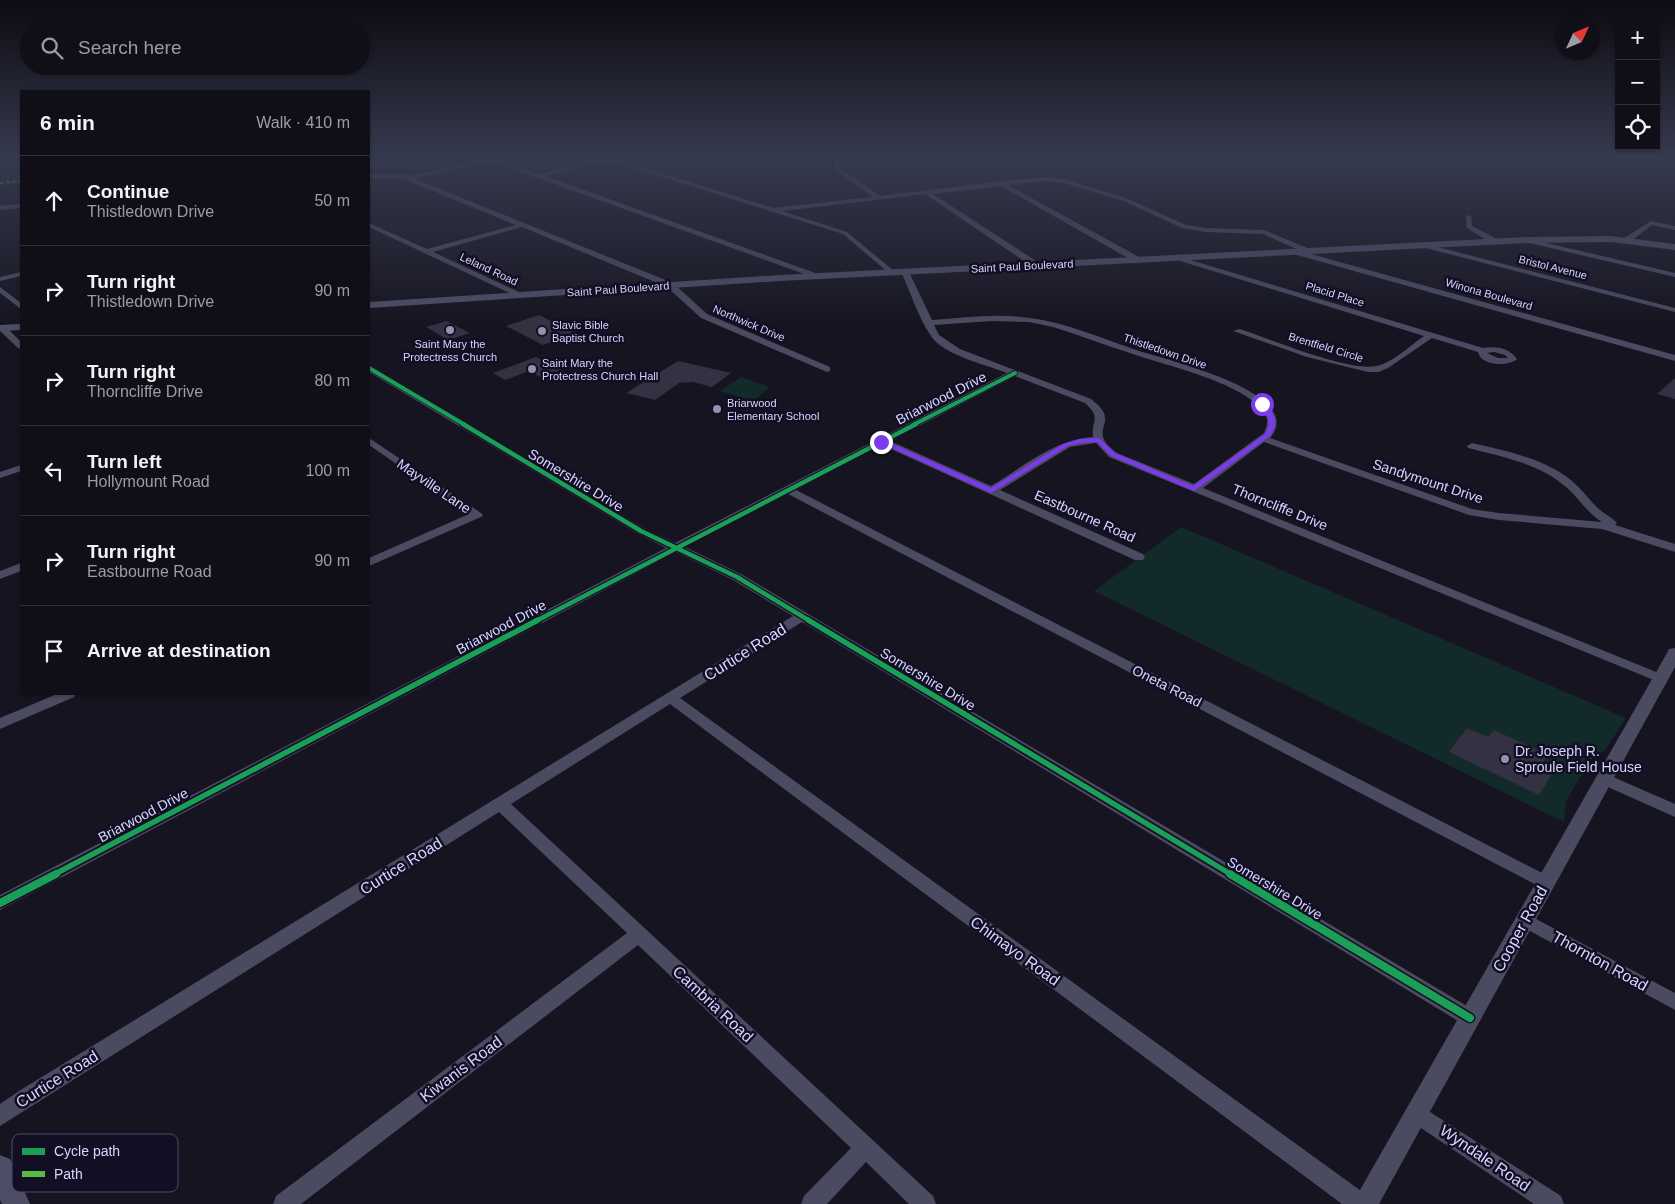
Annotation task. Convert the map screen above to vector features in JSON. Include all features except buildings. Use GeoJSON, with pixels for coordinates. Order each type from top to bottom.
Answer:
{"type":"FeatureCollection","features":[{"type":"Feature","properties":{"kind":"main road","name":"Saint Paul Boulevard"},"geometry":{"type":"LineString","coordinates":[[370,305],[818,276],[1528,240],[1594,238],[1627,240],[1675,247]]}},
{"type":"Feature","properties":{"kind":"main road"},"geometry":{"type":"LineString","coordinates":[[1,328],[20,327]]}},
{"type":"Feature","properties":{"kind":"main road"},"geometry":{"type":"LineString","coordinates":[[0,1169],[16,1204]]}},
{"type":"Feature","properties":{"kind":"street"},"geometry":{"type":"LineString","coordinates":[[495,214],[670,285]]}},
{"type":"Feature","properties":{"kind":"street"},"geometry":{"type":"LineString","coordinates":[[646,214],[818,276]]}},
{"type":"Feature","properties":{"kind":"street"},"geometry":{"type":"LineString","coordinates":[[785,214],[844,233],[891,272]]}},
{"type":"Feature","properties":{"kind":"street"},"geometry":{"type":"LineString","coordinates":[[959,214],[1036,265]]}},
{"type":"Feature","properties":{"kind":"street"},"geometry":{"type":"LineString","coordinates":[[1056,214],[1138,260]]}},
{"type":"Feature","properties":{"kind":"street"},"geometry":{"type":"LineString","coordinates":[[1156,214],[1184,227],[1206,230],[1264,232],[1309,252]]}},
{"type":"Feature","properties":{"kind":"street"},"geometry":{"type":"LineString","coordinates":[[1468,216],[1469,227],[1496,242]]}},
{"type":"Feature","properties":{"kind":"street"},"geometry":{"type":"LineString","coordinates":[[1627,240],[1651,223],[1675,228]]}},
{"type":"Feature","properties":{"kind":"street","name":"Leland Road"},"geometry":{"type":"LineString","coordinates":[[370,225],[518,295]]}},
{"type":"Feature","properties":{"kind":"street"},"geometry":{"type":"LineString","coordinates":[[426,252],[522,225]]}},
{"type":"Feature","properties":{"kind":"street"},"geometry":{"type":"LineString","coordinates":[[1528,240],[1675,276]]}},
{"type":"Feature","properties":{"kind":"street","name":"Bristol Avenue"},"geometry":{"type":"LineString","coordinates":[[1424,246],[1675,310]]}},
{"type":"Feature","properties":{"kind":"street","name":"Winona Boulevard"},"geometry":{"type":"LineString","coordinates":[[1298,252],[1675,358]]}},
{"type":"Feature","properties":{"kind":"street","name":"Placid Place"},"geometry":{"type":"LineString","coordinates":[[1180,258],[1483,351]]}},
{"type":"Feature","properties":{"kind":"street"},"geometry":{"type":"LineString","coordinates":[[906,272],[935,336],[946,346],[1075,395],[1095,406],[1101,418],[1098,433],[1099,440],[1080,441],[1066,445],[991,491]]}},
{"type":"Feature","properties":{"kind":"street"},"geometry":{"type":"LineString","coordinates":[[0,280],[20,274]]}},
{"type":"Feature","properties":{"kind":"street","name":"Northwick Drive"},"geometry":{"type":"LineString","coordinates":[[670,285],[704,316],[827,368]]}},
{"type":"Feature","properties":{"kind":"street"},"geometry":{"type":"LineString","coordinates":[[0,289],[20,306]]}},
{"type":"Feature","properties":{"kind":"street","name":"Thistledown Drive"},"geometry":{"type":"LineString","coordinates":[[930,323],[998,319],[1040,322],[1216,380],[1255,398],[1268,409],[1273,419],[1273,425],[1264,439]]}},
{"type":"Feature","properties":{"kind":"street"},"geometry":{"type":"LineString","coordinates":[[1,328],[20,345]]}},
{"type":"Feature","properties":{"kind":"street","name":"Brentfield Circle"},"geometry":{"type":"LineString","coordinates":[[1237,331],[1344,365],[1366,370],[1382,368],[1431,335]]}},
{"type":"Feature","properties":{"kind":"street","name":"Somershire Drive"},"geometry":{"type":"LineString","coordinates":[[370,369],[629,525],[736,577],[1470,1018]]}},
{"type":"Feature","properties":{"kind":"street","name":"Briarwood Drive"},"geometry":{"type":"LineString","coordinates":[[0,903],[1015,373]]}},
{"type":"Feature","properties":{"kind":"street"},"geometry":{"type":"LineString","coordinates":[[1194,489],[1264,439]]}},
{"type":"Feature","properties":{"kind":"street","name":"Sandymount Drive"},"geometry":{"type":"LineString","coordinates":[[1264,439],[1469,512],[1503,518],[1590,524],[1627,531],[1675,548]]}},
{"type":"Feature","properties":{"kind":"street","name":"Thorncliffe Drive"},"geometry":{"type":"LineString","coordinates":[[1099,440],[1113,455],[1661,678]]}},
{"type":"Feature","properties":{"kind":"street","name":"Mayville Lane"},"geometry":{"type":"LineString","coordinates":[[370,442],[477,515],[370,562]]}},
{"type":"Feature","properties":{"kind":"street","name":"Eastbourne Road"},"geometry":{"type":"LineString","coordinates":[[881,442],[1139,557]]}},
{"type":"Feature","properties":{"kind":"street"},"geometry":{"type":"LineString","coordinates":[[1472,446],[1522,460],[1550,472],[1570,485],[1596,515],[1627,531]]}},
{"type":"Feature","properties":{"kind":"street"},"geometry":{"type":"LineString","coordinates":[[0,475],[20,468]]}},
{"type":"Feature","properties":{"kind":"street","name":"Oneta Road"},"geometry":{"type":"LineString","coordinates":[[788,490],[1546,883]]}},
{"type":"Feature","properties":{"kind":"street"},"geometry":{"type":"LineString","coordinates":[[0,575],[20,567]]}},
{"type":"Feature","properties":{"kind":"street","name":"Curtice Road"},"geometry":{"type":"LineString","coordinates":[[0,1116],[26,1098],[802,616]]}},
{"type":"Feature","properties":{"kind":"street","name":"Cooper Road"},"geometry":{"type":"LineString","coordinates":[[1365,1204],[1675,653]]}},
{"type":"Feature","properties":{"kind":"street"},"geometry":{"type":"LineString","coordinates":[[0,724],[67,695]]}},
{"type":"Feature","properties":{"kind":"street","name":"Chimayo Road"},"geometry":{"type":"LineString","coordinates":[[671,698],[1360,1204]]}},
{"type":"Feature","properties":{"kind":"street"},"geometry":{"type":"LineString","coordinates":[[1604,779],[1675,811]]}},
{"type":"Feature","properties":{"kind":"street","name":"Cambria Road"},"geometry":{"type":"LineString","coordinates":[[501,804],[925,1204]]}},
{"type":"Feature","properties":{"kind":"street","name":"Thornton Road"},"geometry":{"type":"LineString","coordinates":[[1525,920],[1675,1002]]}},
{"type":"Feature","properties":{"kind":"street","name":"Kiwanis Road"},"geometry":{"type":"LineString","coordinates":[[284,1204],[639,934]]}},
{"type":"Feature","properties":{"kind":"street","name":"Wyndale Road"},"geometry":{"type":"LineString","coordinates":[[1416,1113],[1554,1204]]}},
{"type":"Feature","properties":{"kind":"street"},"geometry":{"type":"LineString","coordinates":[[812,1204],[865,1148]]}},
{"type":"Feature","properties":{"kind":"green space"},"geometry":{"type":"Polygon","coordinates":[[[741,377],[770,387],[753,401],[720,391],[741,377]]]}},
{"type":"Feature","properties":{"kind":"green space"},"geometry":{"type":"Polygon","coordinates":[[[1181,527],[1626,718],[1606,749],[1590,760],[1566,801],[1564,822],[1094,591],[1181,527]]]}},
{"type":"Feature","properties":{"kind":"cycle path"},"geometry":{"type":"LineString","coordinates":[[370,369],[641,531],[737,577],[1470,1018]]}},
{"type":"Feature","properties":{"kind":"cycle path"},"geometry":{"type":"LineString","coordinates":[[0,903],[659,556],[1015,373]]}},
{"type":"Feature","properties":{"kind":"place","name":"Saint Mary the Protectress Church"},"geometry":{"type":"Point","coordinates":[450,330]}},
{"type":"Feature","properties":{"kind":"place","name":"Slavic Bible Baptist Church"},"geometry":{"type":"Point","coordinates":[542,331]}},
{"type":"Feature","properties":{"kind":"place","name":"Saint Mary the Protectress Church Hall"},"geometry":{"type":"Point","coordinates":[532,369]}},
{"type":"Feature","properties":{"kind":"place","name":"Briarwood Elementary School"},"geometry":{"type":"Point","coordinates":[717,409]}},
{"type":"Feature","properties":{"kind":"place","name":"Dr. Joseph R. Sproule Field House"},"geometry":{"type":"Point","coordinates":[1505,759]}},
{"type":"Feature","properties":{"kind":"route"},"geometry":{"type":"LineString","coordinates":[[881,442],[991,491],[1066,445],[1080,441],[1099,440],[1113,455],[1194,489],[1268,435],[1273,425],[1273,419],[1268,409],[1262,404]]}}]}
